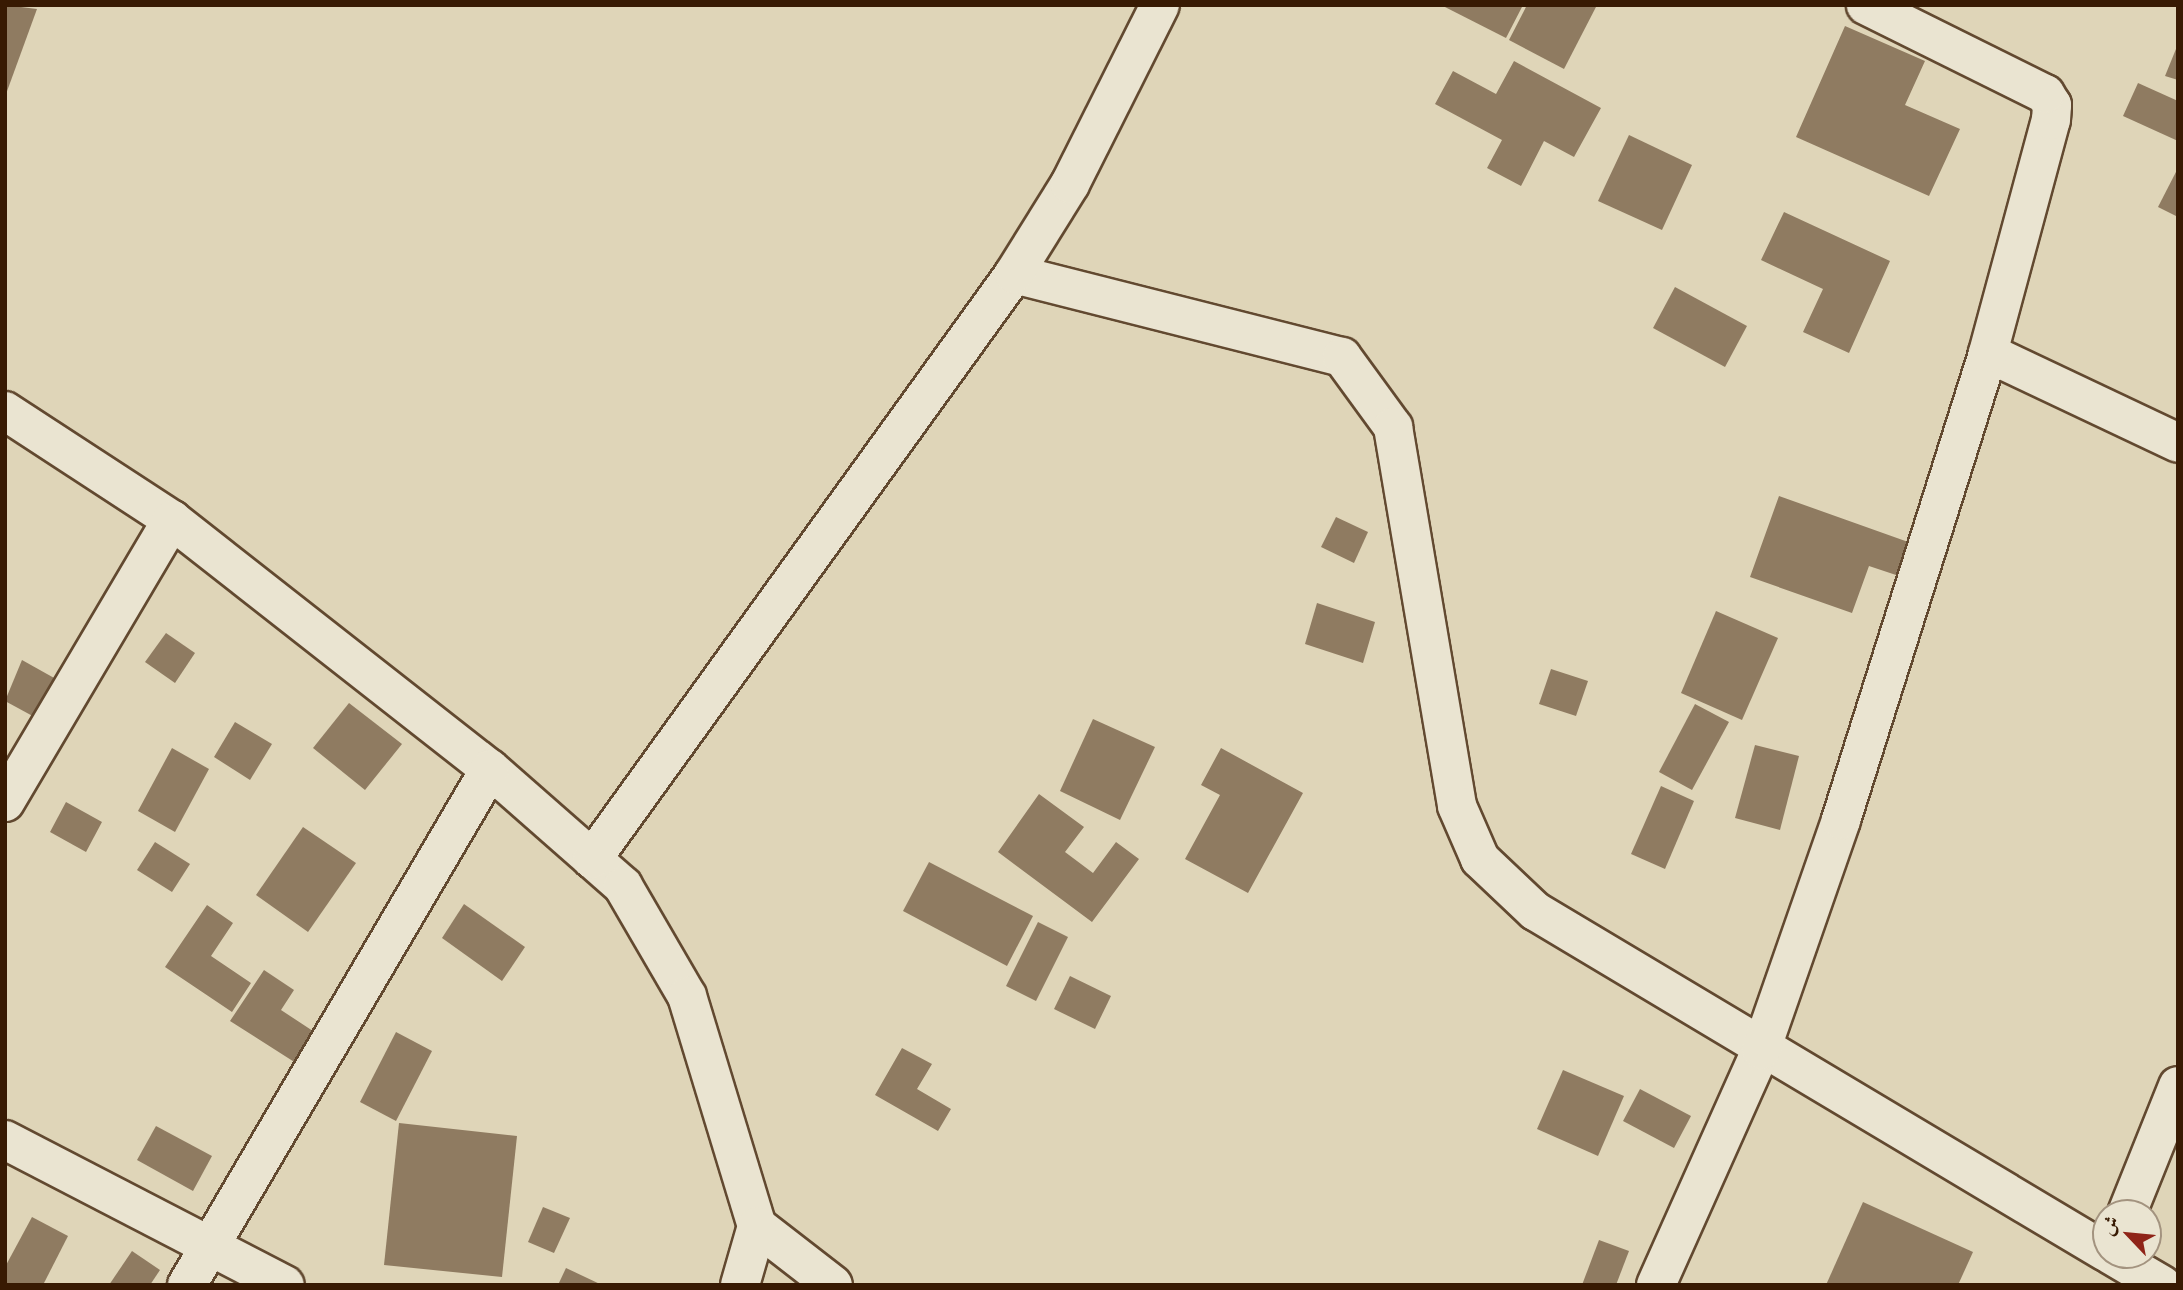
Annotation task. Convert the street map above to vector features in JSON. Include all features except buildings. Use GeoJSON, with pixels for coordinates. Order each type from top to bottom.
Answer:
{"type":"FeatureCollection","features":[{"type":"Feature","properties":{"kind":"street"},"geometry":{"type":"LineString","coordinates":[[592,859],[1014,274],[1070,184],[1160,5]]}},
{"type":"Feature","properties":{"kind":"street"},"geometry":{"type":"LineString","coordinates":[[1656,1285],[1761,1050],[1841,820],[1989,353],[2052,105],[2030,86],[1866,5]]}},
{"type":"Feature","properties":{"kind":"street"},"geometry":{"type":"LineString","coordinates":[[1014,274],[1342,358],[1393,427],[1457,806],[1480,859],[1535,911],[1761,1050],[2092,1244]]}},
{"type":"Feature","properties":{"kind":"street"},"geometry":{"type":"LineString","coordinates":[[1989,353],[2178,443]]}},
{"type":"Feature","properties":{"kind":"street"},"geometry":{"type":"LineString","coordinates":[[5,411],[172,520],[490,769],[623,886],[687,996],[757,1226],[740,1285]]}},
{"type":"Feature","properties":{"kind":"street"},"geometry":{"type":"LineString","coordinates":[[5,802],[172,520]]}},
{"type":"Feature","properties":{"kind":"street"},"geometry":{"type":"LineString","coordinates":[[187,1285],[490,769]]}},
{"type":"Feature","properties":{"kind":"street"},"geometry":{"type":"LineString","coordinates":[[2133,1199],[2178,1086]]}},
{"type":"Feature","properties":{"kind":"street"},"geometry":{"type":"LineString","coordinates":[[5,1140],[207,1247],[285,1285]]}},
{"type":"Feature","properties":{"kind":"street"},"geometry":{"type":"LineString","coordinates":[[757,1226],[833,1285]]}},
{"type":"Feature","properties":{"kind":"street"},"geometry":{"type":"LineString","coordinates":[[2135,1269],[2162,1285]]}}]}
